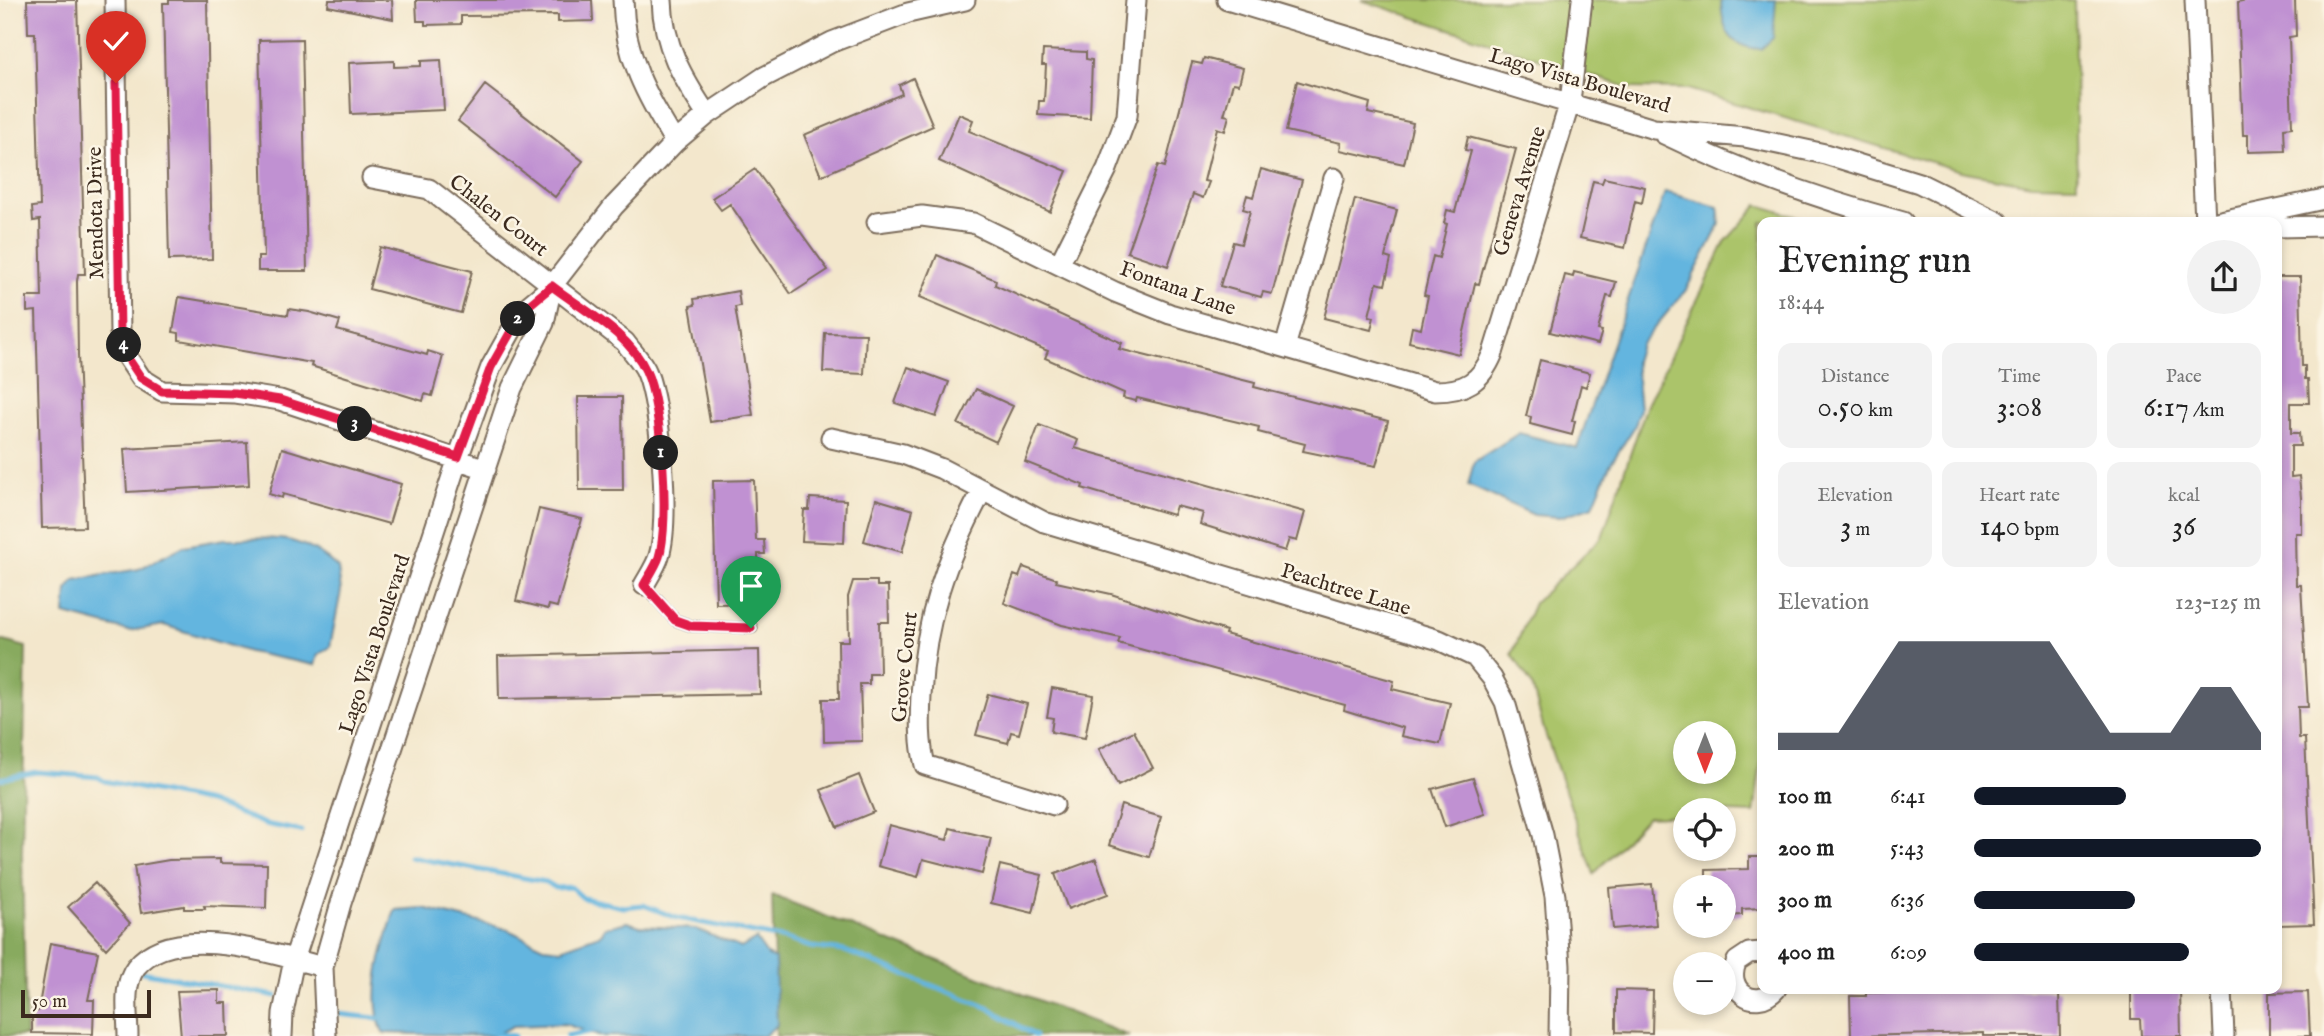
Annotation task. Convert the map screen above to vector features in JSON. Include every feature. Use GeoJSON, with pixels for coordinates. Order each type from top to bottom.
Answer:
{"type":"FeatureCollection","features":[{"type":"Feature","properties":{"kind":"street","name":"Mendota Drive"},"geometry":{"type":"LineString","coordinates":[[115,0],[120,333],[127,357],[141,378],[162,391],[235,393],[280,400],[458,457]]}},
{"type":"Feature","properties":{"kind":"street"},"geometry":{"type":"LineString","coordinates":[[623,0],[631,60],[646,96],[675,142]]}},
{"type":"Feature","properties":{"kind":"street"},"geometry":{"type":"LineString","coordinates":[[662,0],[663,21],[678,70],[707,115]]}},
{"type":"Feature","properties":{"kind":"street","name":"Lago Vista Boulevard"},"geometry":{"type":"LineString","coordinates":[[282,1036],[283,1013],[294,960],[458,457],[491,367],[523,310],[552,286],[614,206],[675,142],[707,115],[764,77],[832,42],[908,13],[965,0]]}},
{"type":"Feature","properties":{"kind":"street"},"geometry":{"type":"LineString","coordinates":[[1060,263],[1108,169],[1127,116],[1136,0]]}},
{"type":"Feature","properties":{"kind":"street","name":"Lago Vista Boulevard"},"geometry":{"type":"LineString","coordinates":[[1227,0],[1654,129],[1745,137],[1825,154],[1919,183],[1988,217]]}},
{"type":"Feature","properties":{"kind":"street","name":"Geneva Avenue"},"geometry":{"type":"LineString","coordinates":[[1471,384],[1485,373],[1493,354],[1570,102],[1582,0]]}},
{"type":"Feature","properties":{"kind":"street"},"geometry":{"type":"LineString","coordinates":[[2195,0],[2205,217]]}},
{"type":"Feature","properties":{"kind":"street"},"geometry":{"type":"LineString","coordinates":[[1654,129],[1706,154],[1790,186],[1887,217]]}},
{"type":"Feature","properties":{"kind":"street","name":"Chalen Court"},"geometry":{"type":"LineString","coordinates":[[372,178],[429,189],[625,342],[646,371],[659,428],[663,524],[659,556],[644,585]]}},
{"type":"Feature","properties":{"kind":"street"},"geometry":{"type":"LineString","coordinates":[[1285,347],[1334,178]]}},
{"type":"Feature","properties":{"kind":"street"},"geometry":{"type":"LineString","coordinates":[[2238,217],[2324,198]]}},
{"type":"Feature","properties":{"kind":"street","name":"Fontana Lane"},"geometry":{"type":"LineString","coordinates":[[877,222],[922,216],[973,223],[1115,292],[1170,314],[1435,391],[1456,391],[1471,384]]}},
{"type":"Feature","properties":{"kind":"street"},"geometry":{"type":"LineString","coordinates":[[2282,227],[2324,226]]}},
{"type":"Feature","properties":{"kind":"street","name":"Lago Vista Boulevard"},"geometry":{"type":"LineString","coordinates":[[326,1036],[323,967],[341,903],[512,388],[544,323],[552,286]]}},
{"type":"Feature","properties":{"kind":"street","name":"Peachtree Lane"},"geometry":{"type":"LineString","coordinates":[[831,438],[903,454],[943,469],[1044,522],[1438,640],[1475,657],[1492,678],[1505,702],[1543,835],[1555,896],[1560,966],[1559,1036]]}},
{"type":"Feature","properties":{"kind":"street"},"geometry":{"type":"LineString","coordinates":[[458,457],[486,469]]}},
{"type":"Feature","properties":{"kind":"street","name":"Grove Court"},"geometry":{"type":"LineString","coordinates":[[982,491],[954,543],[933,603],[923,664],[919,741],[925,765],[1054,805]]}},
{"type":"Feature","properties":{"kind":"street"},"geometry":{"type":"LineString","coordinates":[[128,1036],[127,993],[135,968],[154,953],[178,945],[228,945],[323,967]]}},
{"type":"Feature","properties":{"kind":"street"},"geometry":{"type":"LineString","coordinates":[[1757,952],[1749,953],[1737,961],[1734,983],[1743,996],[1751,999],[1768,997],[1771,994]]}},
{"type":"Feature","properties":{"kind":"street"},"geometry":{"type":"LineString","coordinates":[[2222,994],[2224,1036]]}},
{"type":"Feature","properties":{"kind":"lane"},"geometry":{"type":"LineString","coordinates":[[644,585],[675,620],[692,626],[751,628]]}},
{"type":"Feature","properties":{"kind":"green space"},"geometry":{"type":"Polygon","coordinates":[[[1361,0],[2074,0],[2077,185],[2031,184],[1961,171],[1688,89],[1629,88],[1361,0]]]}},
{"type":"Feature","properties":{"kind":"green space"},"geometry":{"type":"Polygon","coordinates":[[[1758,205],[1799,217],[1757,217],[1757,791],[1754,813],[1736,812],[1736,798],[1673,798],[1673,816],[1647,817],[1594,874],[1544,730],[1532,685],[1512,654],[1534,603],[1602,537],[1647,405],[1725,242],[1758,205]]]}},
{"type":"Feature","properties":{"kind":"green space"},"geometry":{"type":"Polygon","coordinates":[[[0,640],[26,647],[22,854],[26,1036],[0,1036],[0,640]]]}},
{"type":"Feature","properties":{"kind":"green space"},"geometry":{"type":"Polygon","coordinates":[[[772,895],[1129,1036],[776,1036],[772,895]]]}},
{"type":"Feature","properties":{"kind":"water"},"geometry":{"type":"Polygon","coordinates":[[[1721,0],[1776,0],[1773,38],[1761,49],[1750,48],[1735,41],[1723,20],[1721,0]]]}},
{"type":"Feature","properties":{"kind":"water"},"geometry":{"type":"Polygon","coordinates":[[[1665,192],[1718,207],[1720,224],[1686,290],[1640,345],[1635,361],[1640,409],[1635,426],[1610,465],[1593,506],[1560,517],[1534,515],[1468,485],[1474,462],[1519,433],[1577,448],[1665,192]]]}},
{"type":"Feature","properties":{"kind":"water"},"geometry":{"type":"Polygon","coordinates":[[[225,539],[272,539],[298,543],[324,556],[338,568],[341,591],[330,647],[318,655],[315,665],[249,652],[164,625],[129,631],[65,614],[67,590],[75,580],[139,569],[184,546],[225,539]]]}},
{"type":"Feature","properties":{"kind":"water"},"geometry":{"type":"Polygon","coordinates":[[[423,908],[506,929],[544,947],[561,949],[602,934],[604,928],[627,922],[640,926],[696,929],[741,948],[756,939],[768,956],[775,959],[777,1025],[764,1036],[599,1036],[565,1024],[513,1026],[494,1036],[383,1033],[376,1003],[378,971],[395,910],[423,908]]]}},
{"type":"Feature","properties":{"kind":"building"},"geometry":{"type":"Polygon","coordinates":[[[27,0],[77,0],[85,274],[78,274],[77,281],[78,355],[85,527],[42,528],[36,311],[27,312],[27,297],[42,297],[40,220],[33,221],[32,207],[40,206],[35,33],[28,33],[27,0]]]}},
{"type":"Feature","properties":{"kind":"building"},"geometry":{"type":"Polygon","coordinates":[[[169,0],[207,0],[212,259],[169,260],[163,3],[169,3],[169,0]]]}},
{"type":"Feature","properties":{"kind":"building"},"geometry":{"type":"Polygon","coordinates":[[[329,0],[392,0],[393,19],[328,6],[329,0]]]}},
{"type":"Feature","properties":{"kind":"building"},"geometry":{"type":"Polygon","coordinates":[[[416,0],[592,0],[593,21],[558,22],[558,15],[461,16],[461,24],[425,25],[425,21],[417,21],[416,0]]]}},
{"type":"Feature","properties":{"kind":"building"},"geometry":{"type":"Polygon","coordinates":[[[2295,0],[2296,36],[2289,37],[2292,127],[2284,128],[2285,151],[2248,152],[2248,135],[2243,135],[2238,2],[2295,0]]]}},
{"type":"Feature","properties":{"kind":"building"},"geometry":{"type":"Polygon","coordinates":[[[302,39],[307,271],[258,271],[258,257],[264,257],[259,40],[302,39]]]}},
{"type":"Feature","properties":{"kind":"building"},"geometry":{"type":"Polygon","coordinates":[[[1043,50],[1086,52],[1086,59],[1092,60],[1090,118],[1038,115],[1039,101],[1044,101],[1046,65],[1042,65],[1043,50]]]}},
{"type":"Feature","properties":{"kind":"building"},"geometry":{"type":"Polygon","coordinates":[[[1204,58],[1243,68],[1239,84],[1233,83],[1224,115],[1229,116],[1225,131],[1217,128],[1204,181],[1209,182],[1203,198],[1193,194],[1168,266],[1127,252],[1158,165],[1165,167],[1192,62],[1202,64],[1204,58]]]}},
{"type":"Feature","properties":{"kind":"building"},"geometry":{"type":"Polygon","coordinates":[[[441,60],[444,110],[351,114],[349,63],[394,61],[394,67],[421,66],[421,61],[441,60]]]}},
{"type":"Feature","properties":{"kind":"building"},"geometry":{"type":"Polygon","coordinates":[[[913,78],[933,126],[821,176],[804,135],[902,94],[899,85],[913,78]]]}},
{"type":"Feature","properties":{"kind":"building"},"geometry":{"type":"Polygon","coordinates":[[[1297,81],[1370,103],[1368,113],[1413,123],[1404,164],[1340,150],[1341,143],[1286,131],[1297,81]]]}},
{"type":"Feature","properties":{"kind":"building"},"geometry":{"type":"Polygon","coordinates":[[[485,85],[583,161],[555,197],[458,121],[485,85]]]}},
{"type":"Feature","properties":{"kind":"building"},"geometry":{"type":"Polygon","coordinates":[[[959,114],[973,120],[969,131],[1067,171],[1050,212],[939,161],[959,114]]]}},
{"type":"Feature","properties":{"kind":"building"},"geometry":{"type":"Polygon","coordinates":[[[1468,137],[1516,149],[1479,284],[1475,283],[1459,354],[1409,342],[1412,327],[1421,329],[1428,296],[1424,295],[1433,256],[1439,258],[1447,224],[1444,223],[1447,210],[1455,212],[1471,151],[1465,150],[1468,137]]]}},
{"type":"Feature","properties":{"kind":"building"},"geometry":{"type":"Polygon","coordinates":[[[755,169],[828,270],[791,294],[730,204],[721,210],[712,198],[755,169]]]}},
{"type":"Feature","properties":{"kind":"building"},"geometry":{"type":"Polygon","coordinates":[[[1261,169],[1302,180],[1272,294],[1263,292],[1261,297],[1220,286],[1233,242],[1241,244],[1250,211],[1243,209],[1247,195],[1253,197],[1261,169]]]}},
{"type":"Feature","properties":{"kind":"building"},"geometry":{"type":"Polygon","coordinates":[[[1604,178],[1645,187],[1642,203],[1635,201],[1625,248],[1580,238],[1593,181],[1602,183],[1604,178]]]}},
{"type":"Feature","properties":{"kind":"building"},"geometry":{"type":"Polygon","coordinates":[[[1355,199],[1397,210],[1385,257],[1391,259],[1385,285],[1377,283],[1369,316],[1374,317],[1371,330],[1324,318],[1355,199]]]}},
{"type":"Feature","properties":{"kind":"building"},"geometry":{"type":"Polygon","coordinates":[[[380,247],[472,271],[461,313],[369,289],[380,247]]]}},
{"type":"Feature","properties":{"kind":"building"},"geometry":{"type":"Polygon","coordinates":[[[937,255],[996,280],[995,285],[1122,343],[1119,349],[1255,383],[1254,387],[1388,421],[1376,466],[1303,451],[1305,444],[1258,432],[1259,427],[1137,398],[1136,401],[1123,398],[1124,393],[1045,358],[1048,351],[920,297],[937,255]]]}},
{"type":"Feature","properties":{"kind":"building"},"geometry":{"type":"Polygon","coordinates":[[[1574,272],[1616,282],[1612,297],[1607,296],[1598,330],[1602,331],[1598,344],[1550,332],[1565,275],[1573,277],[1574,272]]]}},
{"type":"Feature","properties":{"kind":"building"},"geometry":{"type":"Polygon","coordinates":[[[2282,277],[2300,277],[2302,366],[2305,366],[2305,379],[2308,379],[2309,403],[2291,403],[2291,433],[2299,433],[2300,446],[2291,446],[2291,477],[2299,476],[2301,498],[2301,533],[2295,533],[2296,585],[2301,585],[2308,707],[2298,707],[2299,738],[2305,738],[2314,924],[2282,925],[2282,277]]]}},
{"type":"Feature","properties":{"kind":"building"},"geometry":{"type":"Polygon","coordinates":[[[738,291],[740,306],[735,307],[753,415],[710,422],[690,306],[695,305],[694,299],[738,291]]]}},
{"type":"Feature","properties":{"kind":"building"},"geometry":{"type":"Polygon","coordinates":[[[179,297],[288,315],[289,309],[309,312],[340,321],[337,330],[427,355],[428,351],[443,356],[432,396],[425,394],[423,401],[311,366],[312,363],[179,340],[179,333],[173,332],[179,297]]]}},
{"type":"Feature","properties":{"kind":"building"},"geometry":{"type":"Polygon","coordinates":[[[825,333],[866,334],[864,374],[823,372],[825,333]]]}},
{"type":"Feature","properties":{"kind":"building"},"geometry":{"type":"Polygon","coordinates":[[[1540,360],[1590,373],[1586,387],[1581,385],[1572,421],[1575,421],[1572,435],[1530,424],[1531,417],[1526,416],[1540,360]]]}},
{"type":"Feature","properties":{"kind":"building"},"geometry":{"type":"Polygon","coordinates":[[[908,367],[949,382],[936,417],[895,403],[908,367]]]}},
{"type":"Feature","properties":{"kind":"building"},"geometry":{"type":"Polygon","coordinates":[[[976,389],[1013,406],[996,442],[958,424],[976,389]]]}},
{"type":"Feature","properties":{"kind":"building"},"geometry":{"type":"Polygon","coordinates":[[[578,397],[622,397],[623,490],[579,490],[578,397]]]}},
{"type":"Feature","properties":{"kind":"building"},"geometry":{"type":"Polygon","coordinates":[[[1039,425],[1078,440],[1075,448],[1305,512],[1297,541],[1289,539],[1285,551],[1200,524],[1203,513],[1176,506],[1173,515],[1082,488],[1083,485],[1025,462],[1039,425]]]}},
{"type":"Feature","properties":{"kind":"building"},"geometry":{"type":"Polygon","coordinates":[[[247,442],[249,485],[127,492],[124,449],[247,442]]]}},
{"type":"Feature","properties":{"kind":"building"},"geometry":{"type":"Polygon","coordinates":[[[282,448],[401,484],[389,524],[283,494],[282,498],[269,494],[282,448]]]}},
{"type":"Feature","properties":{"kind":"building"},"geometry":{"type":"Polygon","coordinates":[[[754,480],[756,540],[764,540],[765,554],[758,554],[759,589],[765,589],[766,603],[716,604],[713,481],[754,480]]]}},
{"type":"Feature","properties":{"kind":"building"},"geometry":{"type":"Polygon","coordinates":[[[810,498],[846,500],[844,543],[802,541],[804,510],[809,510],[810,498]]]}},
{"type":"Feature","properties":{"kind":"building"},"geometry":{"type":"Polygon","coordinates":[[[876,499],[913,510],[902,552],[864,541],[876,499]]]}},
{"type":"Feature","properties":{"kind":"building"},"geometry":{"type":"Polygon","coordinates":[[[539,509],[582,519],[557,607],[549,605],[548,609],[516,601],[539,509]]]}},
{"type":"Feature","properties":{"kind":"building"},"geometry":{"type":"Polygon","coordinates":[[[1023,567],[1057,579],[1056,582],[1111,594],[1226,631],[1225,634],[1394,681],[1392,689],[1450,703],[1440,744],[1401,736],[1403,728],[1344,710],[1345,705],[1118,643],[1120,638],[1062,625],[1004,603],[1014,575],[1019,577],[1023,567]]]}},
{"type":"Feature","properties":{"kind":"building"},"geometry":{"type":"Polygon","coordinates":[[[853,581],[877,581],[877,586],[888,586],[889,622],[879,622],[880,674],[869,674],[869,684],[860,684],[862,741],[824,742],[823,699],[839,699],[838,641],[849,641],[848,597],[853,581]]]}},
{"type":"Feature","properties":{"kind":"building"},"geometry":{"type":"Polygon","coordinates":[[[759,650],[760,694],[499,699],[498,656],[759,650]]]}},
{"type":"Feature","properties":{"kind":"building"},"geometry":{"type":"Polygon","coordinates":[[[1052,688],[1093,695],[1085,738],[1051,732],[1053,718],[1047,717],[1052,688]]]}},
{"type":"Feature","properties":{"kind":"building"},"geometry":{"type":"Polygon","coordinates":[[[988,694],[1027,704],[1019,734],[1011,732],[1008,743],[976,735],[988,694]]]}},
{"type":"Feature","properties":{"kind":"building"},"geometry":{"type":"Polygon","coordinates":[[[1134,731],[1153,768],[1118,786],[1099,749],[1134,731]]]}},
{"type":"Feature","properties":{"kind":"building"},"geometry":{"type":"Polygon","coordinates":[[[859,775],[874,812],[837,827],[821,790],[859,775]]]}},
{"type":"Feature","properties":{"kind":"building"},"geometry":{"type":"Polygon","coordinates":[[[1473,778],[1485,814],[1445,827],[1432,789],[1473,778]]]}},
{"type":"Feature","properties":{"kind":"building"},"geometry":{"type":"Polygon","coordinates":[[[1121,805],[1161,817],[1149,857],[1109,845],[1121,805]]]}},
{"type":"Feature","properties":{"kind":"building"},"geometry":{"type":"Polygon","coordinates":[[[889,825],[947,840],[950,828],[991,838],[982,874],[923,859],[918,877],[878,866],[889,825]]]}},
{"type":"Feature","properties":{"kind":"building"},"geometry":{"type":"Polygon","coordinates":[[[1749,857],[1757,857],[1757,908],[1742,909],[1742,915],[1736,915],[1736,875],[1706,875],[1706,870],[1749,869],[1749,857]]]}},
{"type":"Feature","properties":{"kind":"building"},"geometry":{"type":"Polygon","coordinates":[[[220,859],[220,863],[267,864],[266,908],[204,906],[205,909],[184,909],[184,906],[141,913],[134,866],[169,860],[220,859]]]}},
{"type":"Feature","properties":{"kind":"building"},"geometry":{"type":"Polygon","coordinates":[[[1096,859],[1108,894],[1068,909],[1055,874],[1096,859]]]}},
{"type":"Feature","properties":{"kind":"building"},"geometry":{"type":"Polygon","coordinates":[[[1000,865],[1042,875],[1033,913],[991,903],[1000,865]]]}},
{"type":"Feature","properties":{"kind":"building"},"geometry":{"type":"Polygon","coordinates":[[[95,883],[130,923],[106,949],[68,907],[95,883]]]}},
{"type":"Feature","properties":{"kind":"building"},"geometry":{"type":"Polygon","coordinates":[[[1652,884],[1656,925],[1613,929],[1609,888],[1652,884]]]}},
{"type":"Feature","properties":{"kind":"building"},"geometry":{"type":"Polygon","coordinates":[[[50,943],[98,952],[88,1000],[94,1000],[93,1034],[32,1033],[32,1010],[38,1011],[50,943]]]}},
{"type":"Feature","properties":{"kind":"building"},"geometry":{"type":"Polygon","coordinates":[[[219,990],[219,1003],[227,1003],[228,1036],[181,1036],[177,991],[219,990]]]}},
{"type":"Feature","properties":{"kind":"building"},"geometry":{"type":"Polygon","coordinates":[[[1616,990],[1653,991],[1652,1033],[1616,1032],[1616,990]]]}},
{"type":"Feature","properties":{"kind":"building"},"geometry":{"type":"Polygon","coordinates":[[[2308,992],[2310,1036],[2269,1036],[2269,994],[2308,992]]]}},
{"type":"Feature","properties":{"kind":"building"},"geometry":{"type":"Polygon","coordinates":[[[2059,994],[2060,1036],[1983,1036],[1983,1033],[1851,1036],[1850,996],[2059,994]]]}},
{"type":"Feature","properties":{"kind":"building"},"geometry":{"type":"Polygon","coordinates":[[[2131,994],[2180,994],[2181,1036],[2141,1036],[2140,1019],[2131,1019],[2131,994]]]}},
{"type":"Feature","properties":{"kind":"waterway"},"geometry":{"type":"LineString","coordinates":[[0,779],[37,772],[98,777],[104,781],[209,802],[265,824],[301,831]]}},
{"type":"Feature","properties":{"kind":"waterway"},"geometry":{"type":"LineString","coordinates":[[410,857],[546,882],[556,888],[571,887],[583,898],[623,907],[643,905],[677,918],[786,939],[811,947],[845,951],[989,1008],[1035,1036]]}},
{"type":"Feature","properties":{"kind":"waterway"},"geometry":{"type":"LineString","coordinates":[[142,972],[276,996]]}},
{"type":"Feature","properties":{"kind":"waterway"},"geometry":{"type":"LineString","coordinates":[[338,1014],[384,1019]]}},
{"type":"Feature","properties":{"kind":"waterway"},"geometry":{"type":"LineString","coordinates":[[567,1036],[595,1030]]}},
{"type":"Feature","properties":{"kind":"waterway"},"geometry":{"type":"LineString","coordinates":[[491,1033],[514,1036]]}},
{"type":"Feature","properties":{"kind":"route"},"geometry":{"type":"LineString","coordinates":[[116,83],[120,333],[127,357],[141,378],[162,391],[235,393],[280,400],[458,457],[491,367],[523,310],[552,286],[625,342],[646,371],[657,407],[663,524],[659,556],[644,585],[675,620],[692,626],[751,628]]}}]}
